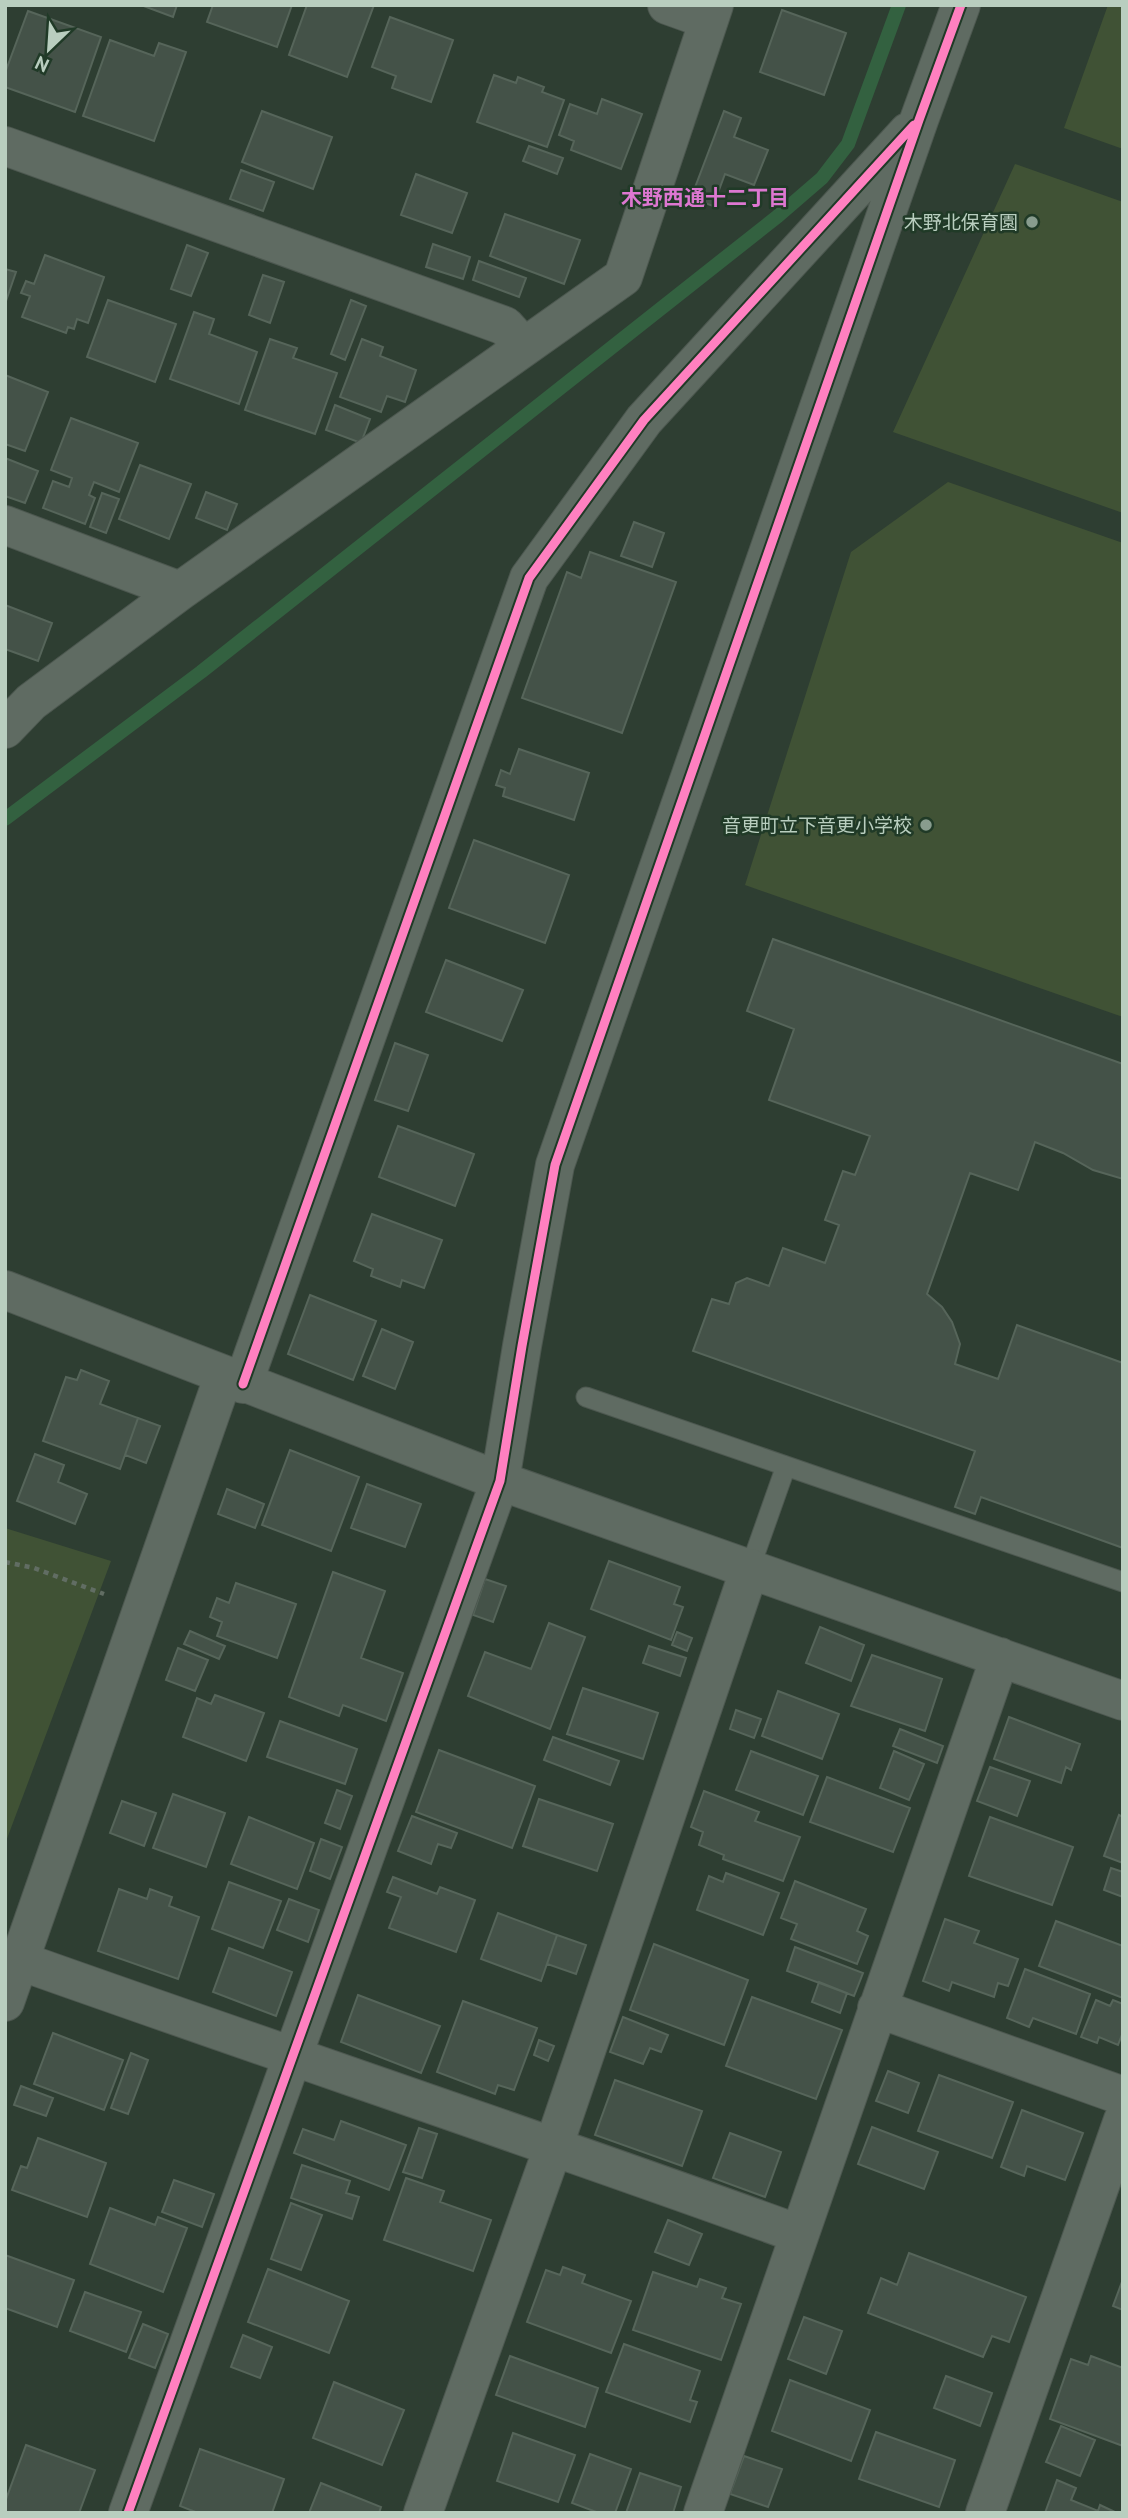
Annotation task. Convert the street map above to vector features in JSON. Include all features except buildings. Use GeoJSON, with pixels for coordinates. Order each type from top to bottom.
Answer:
{"type":"FeatureCollection","features":[{"type":"Feature","properties":{"kind":"street"},"geometry":{"type":"LineString","coordinates":[[5,729],[31,702],[180,591],[622,277],[711,13],[667,5]]}},
{"type":"Feature","properties":{"kind":"street"},"geometry":{"type":"LineString","coordinates":[[128,2513],[500,1481],[555,1165],[961,5]]}},
{"type":"Feature","properties":{"kind":"street"},"geometry":{"type":"LineString","coordinates":[[5,2002],[529,578],[644,419],[919,120]]}},
{"type":"Feature","properties":{"kind":"street"},"geometry":{"type":"LineString","coordinates":[[5,146],[505,326],[524,347]]}},
{"type":"Feature","properties":{"kind":"street"},"geometry":{"type":"LineString","coordinates":[[5,525],[180,591]]}},
{"type":"Feature","properties":{"kind":"street"},"geometry":{"type":"LineString","coordinates":[[5,1290],[500,1481],[1123,1702]]}},
{"type":"Feature","properties":{"kind":"street"},"geometry":{"type":"LineString","coordinates":[[423,2513],[554,2145],[750,1568]]}},
{"type":"Feature","properties":{"kind":"street"},"geometry":{"type":"LineString","coordinates":[[703,2513],[1000,1657]]}},
{"type":"Feature","properties":{"kind":"street"},"geometry":{"type":"LineString","coordinates":[[20,1961],[292,2057],[554,2145],[799,2234]]}},
{"type":"Feature","properties":{"kind":"street"},"geometry":{"type":"LineString","coordinates":[[877,2008],[1123,2096]]}},
{"type":"Feature","properties":{"kind":"street"},"geometry":{"type":"LineString","coordinates":[[985,2513],[1123,2120]]}},
{"type":"Feature","properties":{"kind":"lane"},"geometry":{"type":"LineString","coordinates":[[586,1397],[1123,1581]]}},
{"type":"Feature","properties":{"kind":"lane"},"geometry":{"type":"LineString","coordinates":[[750,1568],[786,1466]]}},
{"type":"Feature","properties":{"kind":"path"},"geometry":{"type":"LineString","coordinates":[[5,1562],[34,1568],[107,1595]]}},
{"type":"Feature","properties":{"kind":"green space"},"geometry":{"type":"Polygon","coordinates":[[[1108,5],[1123,5],[1123,149],[1064,128],[1108,5]]]}},
{"type":"Feature","properties":{"kind":"green space"},"geometry":{"type":"Polygon","coordinates":[[[1015,164],[1123,202],[1123,513],[893,432],[1015,164]]]}},
{"type":"Feature","properties":{"kind":"green space"},"geometry":{"type":"Polygon","coordinates":[[[948,482],[1123,543],[1123,1017],[745,885],[851,552],[948,482]]]}},
{"type":"Feature","properties":{"kind":"green space"},"geometry":{"type":"Polygon","coordinates":[[[5,1528],[111,1561],[5,1844],[5,1528]]]}},
{"type":"Feature","properties":{"kind":"waterway"},"geometry":{"type":"LineString","coordinates":[[5,819],[201,672],[778,216],[822,178],[848,144],[899,5]]}},
{"type":"Feature","properties":{"kind":"cycle path"},"geometry":{"type":"LineString","coordinates":[[128,2513],[500,1481],[555,1165],[961,5]]}},
{"type":"Feature","properties":{"kind":"cycle path"},"geometry":{"type":"LineString","coordinates":[[243,1384],[529,578],[644,420],[914,125]]}},
{"type":"Feature","properties":{"kind":"place","name":"木野北保育園"},"geometry":{"type":"Point","coordinates":[1032,222]}},
{"type":"Feature","properties":{"kind":"place","name":"音更町立下音更小学校"},"geometry":{"type":"Point","coordinates":[926,825]}},
{"type":"Feature","properties":{"kind":"district","name":"木野西通十二丁目"},"geometry":{"type":"Point","coordinates":[705,197]}}]}
